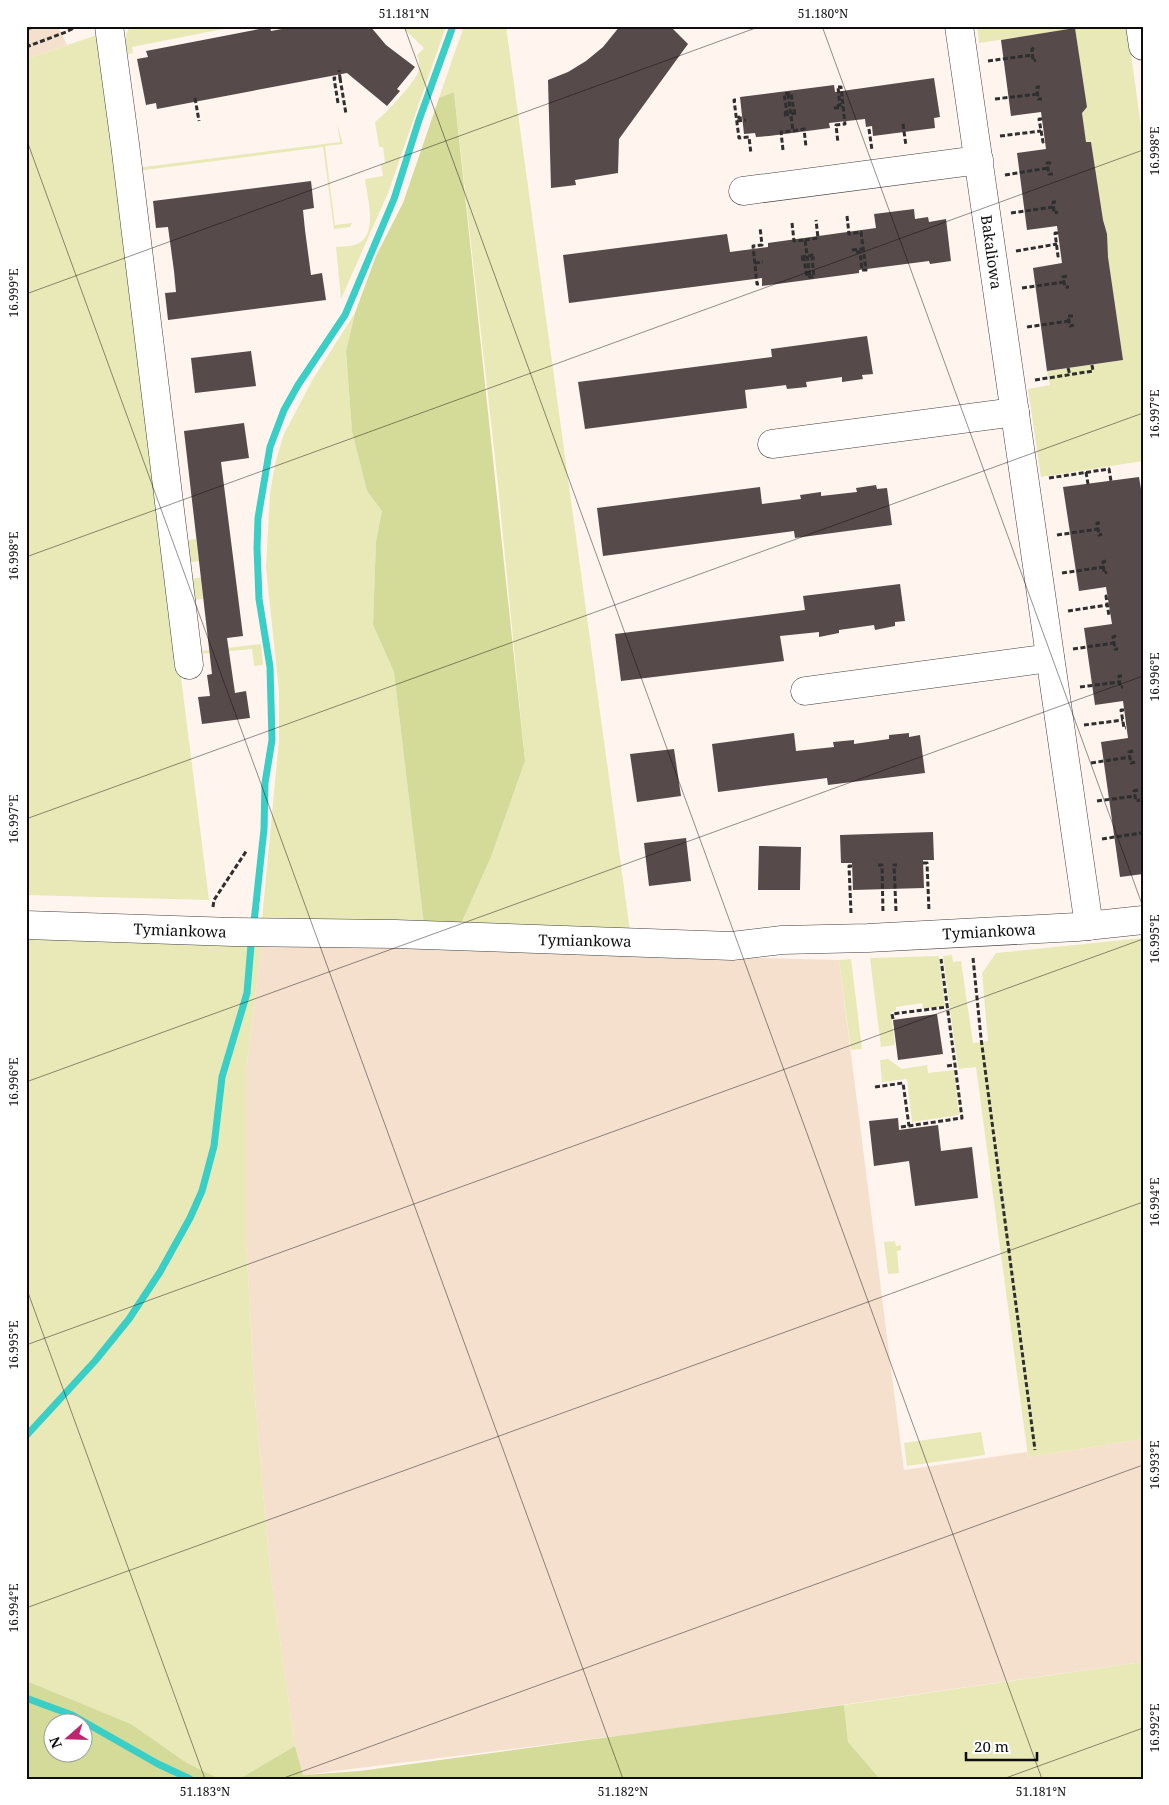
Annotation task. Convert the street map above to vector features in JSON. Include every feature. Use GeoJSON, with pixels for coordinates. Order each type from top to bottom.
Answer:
{"type":"FeatureCollection","features":[{"type":"Feature","properties":{"kind":"street"},"geometry":{"type":"LineString","coordinates":[[109,26],[189,665]]}},
{"type":"Feature","properties":{"kind":"street","name":"Bakaliowa"},"geometry":{"type":"LineString","coordinates":[[959,26],[1015,412],[1035,478],[1061,654],[1089,926]]}},
{"type":"Feature","properties":{"kind":"street"},"geometry":{"type":"LineString","coordinates":[[1140,26],[1143,46]]}},
{"type":"Feature","properties":{"kind":"street"},"geometry":{"type":"LineString","coordinates":[[743,192],[979,160]]}},
{"type":"Feature","properties":{"kind":"street"},"geometry":{"type":"LineString","coordinates":[[772,444],[1015,412]]}},
{"type":"Feature","properties":{"kind":"street"},"geometry":{"type":"LineString","coordinates":[[804,691],[1061,654]]}},
{"type":"Feature","properties":{"kind":"street","name":"Tymiankowa"},"geometry":{"type":"LineString","coordinates":[[26,925],[213,932],[404,934],[732,946],[782,940],[821,939],[933,926],[970,932],[1089,926],[1143,920]]}},
{"type":"Feature","properties":{"kind":"path"},"geometry":{"type":"LineString","coordinates":[[26,46],[66,32],[74,26]]}},
{"type":"Feature","properties":{"kind":"path"},"geometry":{"type":"LineString","coordinates":[[1034,48],[1032,49],[1033,61],[1036,60]]}},
{"type":"Feature","properties":{"kind":"path"},"geometry":{"type":"LineString","coordinates":[[979,62],[1032,55]]}},
{"type":"Feature","properties":{"kind":"path"},"geometry":{"type":"LineString","coordinates":[[339,70],[346,114]]}},
{"type":"Feature","properties":{"kind":"path"},"geometry":{"type":"LineString","coordinates":[[338,103],[334,78],[340,78]]}},
{"type":"Feature","properties":{"kind":"path"},"geometry":{"type":"LineString","coordinates":[[838,143],[836,125],[846,124],[841,87],[838,87],[840,105],[835,107],[843,107]]}},
{"type":"Feature","properties":{"kind":"path"},"geometry":{"type":"LineString","coordinates":[[1040,87],[1037,87],[1038,99],[1042,99]]}},
{"type":"Feature","properties":{"kind":"path"},"geometry":{"type":"LineString","coordinates":[[792,93],[794,111],[796,112],[784,114],[787,112],[784,94],[788,94],[792,93]]}},
{"type":"Feature","properties":{"kind":"path"},"geometry":{"type":"LineString","coordinates":[[788,94],[793,131]]}},
{"type":"Feature","properties":{"kind":"path"},"geometry":{"type":"LineString","coordinates":[[993,99],[1038,94]]}},
{"type":"Feature","properties":{"kind":"path"},"geometry":{"type":"LineString","coordinates":[[195,98],[199,121]]}},
{"type":"Feature","properties":{"kind":"path"},"geometry":{"type":"LineString","coordinates":[[737,121],[745,119],[739,118],[736,100],[734,100],[739,138],[749,137],[751,154]]}},
{"type":"Feature","properties":{"kind":"path"},"geometry":{"type":"LineString","coordinates":[[1042,119],[1039,119],[1043,142],[1045,141]]}},
{"type":"Feature","properties":{"kind":"path"},"geometry":{"type":"LineString","coordinates":[[903,124],[906,148]]}},
{"type":"Feature","properties":{"kind":"path"},"geometry":{"type":"LineString","coordinates":[[783,150],[781,132],[804,129],[806,147]]}},
{"type":"Feature","properties":{"kind":"path"},"geometry":{"type":"LineString","coordinates":[[869,129],[873,153]]}},
{"type":"Feature","properties":{"kind":"path"},"geometry":{"type":"LineString","coordinates":[[998,137],[1041,131]]}},
{"type":"Feature","properties":{"kind":"path"},"geometry":{"type":"LineString","coordinates":[[1051,162],[1048,163],[1048,168],[1049,174],[1052,174]]}},
{"type":"Feature","properties":{"kind":"path"},"geometry":{"type":"LineString","coordinates":[[1004,175],[1048,168]]}},
{"type":"Feature","properties":{"kind":"path"},"geometry":{"type":"LineString","coordinates":[[1056,202],[1053,202],[1054,213],[1058,212]]}},
{"type":"Feature","properties":{"kind":"path"},"geometry":{"type":"LineString","coordinates":[[1009,213],[1053,207]]}},
{"type":"Feature","properties":{"kind":"path"},"geometry":{"type":"LineString","coordinates":[[847,216],[849,234],[860,232],[863,248],[866,270],[862,270],[860,252],[854,251],[863,248]]}},
{"type":"Feature","properties":{"kind":"path"},"geometry":{"type":"LineString","coordinates":[[792,223],[794,241],[806,240],[818,238],[816,220]]}},
{"type":"Feature","properties":{"kind":"path"},"geometry":{"type":"LineString","coordinates":[[754,263],[761,263],[757,265],[759,284],[757,284],[754,263],[753,246],[762,245],[760,227]]}},
{"type":"Feature","properties":{"kind":"path"},"geometry":{"type":"LineString","coordinates":[[1058,232],[1055,233],[1058,256],[1061,255]]}},
{"type":"Feature","properties":{"kind":"path"},"geometry":{"type":"LineString","coordinates":[[806,240],[810,277]]}},
{"type":"Feature","properties":{"kind":"path"},"geometry":{"type":"LineString","coordinates":[[1014,251],[1057,244]]}},
{"type":"Feature","properties":{"kind":"path"},"geometry":{"type":"LineString","coordinates":[[815,256],[812,258],[814,277],[810,277],[807,278],[804,259],[801,258],[815,256]]}},
{"type":"Feature","properties":{"kind":"path"},"geometry":{"type":"LineString","coordinates":[[1067,276],[1063,277],[1065,288],[1069,287]]}},
{"type":"Feature","properties":{"kind":"path"},"geometry":{"type":"LineString","coordinates":[[1020,289],[1064,282]]}},
{"type":"Feature","properties":{"kind":"path"},"geometry":{"type":"LineString","coordinates":[[1073,316],[1068,316],[1070,326],[1074,325]]}},
{"type":"Feature","properties":{"kind":"path"},"geometry":{"type":"LineString","coordinates":[[1025,327],[1069,320]]}},
{"type":"Feature","properties":{"kind":"path"},"geometry":{"type":"LineString","coordinates":[[1032,380],[1093,372],[1092,365]]}},
{"type":"Feature","properties":{"kind":"path"},"geometry":{"type":"LineString","coordinates":[[1068,368],[1070,375]]}},
{"type":"Feature","properties":{"kind":"path"},"geometry":{"type":"LineString","coordinates":[[1035,478],[1109,469],[1111,480]]}},
{"type":"Feature","properties":{"kind":"path"},"geometry":{"type":"LineString","coordinates":[[1086,472],[1088,484]]}},
{"type":"Feature","properties":{"kind":"path"},"geometry":{"type":"LineString","coordinates":[[1100,522],[1097,523],[1099,535],[1102,534]]}},
{"type":"Feature","properties":{"kind":"path"},"geometry":{"type":"LineString","coordinates":[[1054,535],[1098,529]]}},
{"type":"Feature","properties":{"kind":"path"},"geometry":{"type":"LineString","coordinates":[[1106,561],[1103,562],[1104,573],[1107,572]]}},
{"type":"Feature","properties":{"kind":"path"},"geometry":{"type":"LineString","coordinates":[[1060,573],[1104,567]]}},
{"type":"Feature","properties":{"kind":"path"},"geometry":{"type":"LineString","coordinates":[[1108,596],[1106,596],[1110,616]]}},
{"type":"Feature","properties":{"kind":"path"},"geometry":{"type":"LineString","coordinates":[[1065,611],[1107,605]]}},
{"type":"Feature","properties":{"kind":"path"},"geometry":{"type":"LineString","coordinates":[[1116,636],[1113,637],[1115,649],[1118,649]]}},
{"type":"Feature","properties":{"kind":"path"},"geometry":{"type":"LineString","coordinates":[[1061,654],[1114,643]]}},
{"type":"Feature","properties":{"kind":"path"},"geometry":{"type":"LineString","coordinates":[[1122,676],[1119,676],[1120,687],[1123,687]]}},
{"type":"Feature","properties":{"kind":"path"},"geometry":{"type":"LineString","coordinates":[[1076,687],[1120,682]]}},
{"type":"Feature","properties":{"kind":"path"},"geometry":{"type":"LineString","coordinates":[[1124,710],[1121,710],[1124,728],[1126,728]]}},
{"type":"Feature","properties":{"kind":"path"},"geometry":{"type":"LineString","coordinates":[[1081,725],[1123,720]]}},
{"type":"Feature","properties":{"kind":"path"},"geometry":{"type":"LineString","coordinates":[[1133,751],[1129,752],[1130,763],[1134,762]]}},
{"type":"Feature","properties":{"kind":"path"},"geometry":{"type":"LineString","coordinates":[[1087,763],[1130,757]]}},
{"type":"Feature","properties":{"kind":"path"},"geometry":{"type":"LineString","coordinates":[[1138,790],[1134,791],[1136,801],[1140,800]]}},
{"type":"Feature","properties":{"kind":"path"},"geometry":{"type":"LineString","coordinates":[[1092,802],[1136,796]]}},
{"type":"Feature","properties":{"kind":"path"},"geometry":{"type":"LineString","coordinates":[[1098,840],[1141,833]]}},
{"type":"Feature","properties":{"kind":"path"},"geometry":{"type":"LineString","coordinates":[[213,932],[214,900],[247,850]]}},
{"type":"Feature","properties":{"kind":"path"},"geometry":{"type":"LineString","coordinates":[[901,1127],[962,1118],[947,1007],[933,926],[927,863],[923,863]]}},
{"type":"Feature","properties":{"kind":"path"},"geometry":{"type":"LineString","coordinates":[[896,920],[894,864],[897,864]]}},
{"type":"Feature","properties":{"kind":"path"},"geometry":{"type":"LineString","coordinates":[[878,865],[882,865],[883,920]]}},
{"type":"Feature","properties":{"kind":"path"},"geometry":{"type":"LineString","coordinates":[[851,922],[849,866],[852,866]]}},
{"type":"Feature","properties":{"kind":"path"},"geometry":{"type":"LineString","coordinates":[[970,932],[980,1038],[1035,1450]]}},
{"type":"Feature","properties":{"kind":"path"},"geometry":{"type":"LineString","coordinates":[[893,1019],[892,1014],[947,1007]]}},
{"type":"Feature","properties":{"kind":"path"},"geometry":{"type":"LineString","coordinates":[[947,1066],[954,1065]]}},
{"type":"Feature","properties":{"kind":"path"},"geometry":{"type":"LineString","coordinates":[[875,1087],[903,1084],[909,1126]]}},
{"type":"Feature","properties":{"kind":"shaded area"},"geometry":{"type":"Polygon","coordinates":[[[26,26],[58,26],[67,45],[26,59],[26,26]]]}},
{"type":"Feature","properties":{"kind":"shaded area"},"geometry":{"type":"Polygon","coordinates":[[[262,941],[549,952],[839,960],[904,1470],[1027,1452],[1028,1457],[1143,1439],[1143,1662],[687,1727],[303,1775],[295,1746],[270,1570],[255,1399],[246,1238],[246,1071],[262,941]]]}},
{"type":"Feature","properties":{"kind":"green space"},"geometry":{"type":"Polygon","coordinates":[[[133,26],[238,26],[132,47],[133,53],[128,54],[126,35],[133,26]]]}},
{"type":"Feature","properties":{"kind":"green space"},"geometry":{"type":"Polygon","coordinates":[[[401,26],[446,26],[388,193],[341,299],[336,247],[354,245],[365,238],[370,223],[370,214],[365,179],[383,176],[381,164],[385,163],[383,147],[379,147],[375,122],[393,105],[417,75],[419,62],[417,55],[424,48],[401,26]]]}},
{"type":"Feature","properties":{"kind":"green space"},"geometry":{"type":"Polygon","coordinates":[[[464,26],[506,26],[630,931],[460,926],[491,857],[525,761],[498,485],[454,92],[439,98],[464,26]]]}},
{"type":"Feature","properties":{"kind":"green space"},"geometry":{"type":"Polygon","coordinates":[[[977,26],[1127,26],[1143,141],[1143,461],[1041,477],[1028,389],[1050,385],[1047,371],[1123,360],[1091,143],[1086,142],[1081,108],[1087,107],[1075,29],[979,43],[977,26]]]}},
{"type":"Feature","properties":{"kind":"green space"},"geometry":{"type":"Polygon","coordinates":[[[100,34],[209,900],[26,895],[26,59],[100,34]]]}},
{"type":"Feature","properties":{"kind":"green space"},"geometry":{"type":"Polygon","coordinates":[[[454,92],[525,761],[491,857],[460,926],[424,925],[394,672],[373,625],[376,541],[382,511],[367,491],[352,431],[346,351],[355,313],[376,256],[403,203],[439,98],[454,92]]]}},
{"type":"Feature","properties":{"kind":"green space"},"geometry":{"type":"Polygon","coordinates":[[[337,123],[343,144],[325,146],[335,225],[352,223],[350,227],[334,229],[323,147],[137,171],[136,168],[340,142],[337,123]]]}},
{"type":"Feature","properties":{"kind":"green space"},"geometry":{"type":"Polygon","coordinates":[[[355,313],[346,351],[352,430],[367,491],[382,511],[376,541],[373,625],[394,672],[424,925],[262,920],[279,740],[279,691],[266,568],[270,492],[276,460],[284,434],[313,379],[355,313]]]}},
{"type":"Feature","properties":{"kind":"green space"},"geometry":{"type":"Polygon","coordinates":[[[196,539],[198,558],[212,557],[212,559],[186,563],[183,541],[196,539]]]}},
{"type":"Feature","properties":{"kind":"green space"},"geometry":{"type":"Polygon","coordinates":[[[214,576],[214,578],[201,579],[203,599],[191,600],[188,579],[214,576]]]}},
{"type":"Feature","properties":{"kind":"green space"},"geometry":{"type":"Polygon","coordinates":[[[261,644],[263,665],[254,666],[252,649],[199,654],[201,651],[261,644]]]}},
{"type":"Feature","properties":{"kind":"green space"},"geometry":{"type":"Polygon","coordinates":[[[26,936],[262,941],[246,1071],[246,1238],[255,1399],[270,1570],[295,1746],[239,1779],[220,1779],[187,1763],[131,1724],[26,1682],[26,936]]]}},
{"type":"Feature","properties":{"kind":"green space"},"geometry":{"type":"Polygon","coordinates":[[[1143,938],[1143,1439],[1028,1457],[976,1067],[958,1069],[943,956],[952,955],[953,962],[961,961],[973,1043],[988,1041],[982,973],[996,953],[1143,938]]]}},
{"type":"Feature","properties":{"kind":"green space"},"geometry":{"type":"Polygon","coordinates":[[[939,956],[945,1006],[923,1009],[922,1003],[896,1007],[896,1011],[891,1012],[895,1045],[881,1047],[870,958],[939,956]]]}},
{"type":"Feature","properties":{"kind":"green space"},"geometry":{"type":"Polygon","coordinates":[[[851,959],[862,1049],[851,1050],[839,960],[851,959]]]}},
{"type":"Feature","properties":{"kind":"green space"},"geometry":{"type":"Polygon","coordinates":[[[888,1059],[902,1069],[927,1065],[928,1073],[954,1070],[959,1115],[912,1122],[907,1079],[882,1082],[880,1060],[888,1059]]]}},
{"type":"Feature","properties":{"kind":"green space"},"geometry":{"type":"Polygon","coordinates":[[[895,1241],[896,1246],[901,1245],[901,1250],[897,1251],[899,1273],[888,1274],[884,1242],[895,1241]]]}},
{"type":"Feature","properties":{"kind":"green space"},"geometry":{"type":"Polygon","coordinates":[[[981,1432],[985,1455],[907,1466],[904,1443],[981,1432]]]}},
{"type":"Feature","properties":{"kind":"green space"},"geometry":{"type":"Polygon","coordinates":[[[1143,1662],[1143,1779],[880,1779],[848,1742],[844,1705],[1143,1662]]]}},
{"type":"Feature","properties":{"kind":"green space"},"geometry":{"type":"Polygon","coordinates":[[[26,1681],[131,1724],[187,1763],[220,1779],[26,1779],[26,1681]]]}},
{"type":"Feature","properties":{"kind":"green space"},"geometry":{"type":"Polygon","coordinates":[[[844,1705],[848,1742],[880,1779],[239,1779],[295,1746],[303,1775],[360,1771],[844,1705]]]}},
{"type":"Feature","properties":{"kind":"building"},"geometry":{"type":"Polygon","coordinates":[[[298,26],[370,26],[386,45],[415,67],[397,89],[400,91],[387,106],[347,73],[157,109],[156,103],[146,105],[137,59],[148,57],[146,51],[270,27],[271,31],[298,26]]]}},
{"type":"Feature","properties":{"kind":"building"},"geometry":{"type":"Polygon","coordinates":[[[620,26],[670,26],[688,44],[619,139],[618,173],[575,180],[576,185],[551,188],[548,80],[568,72],[586,61],[603,47],[620,26]]]}},
{"type":"Feature","properties":{"kind":"building"},"geometry":{"type":"Polygon","coordinates":[[[1075,28],[1087,107],[1082,113],[1086,142],[1091,142],[1103,220],[1107,234],[1108,257],[1123,360],[1047,371],[1033,268],[1062,263],[1057,226],[1027,230],[1017,153],[1046,149],[1041,112],[1011,116],[1001,40],[1075,28]]]}},
{"type":"Feature","properties":{"kind":"building"},"geometry":{"type":"Polygon","coordinates":[[[934,78],[940,117],[934,118],[935,128],[873,136],[872,126],[866,127],[865,119],[829,123],[830,128],[769,136],[756,137],[755,133],[744,134],[740,97],[834,85],[835,92],[934,78]]]}},
{"type":"Feature","properties":{"kind":"building"},"geometry":{"type":"Polygon","coordinates":[[[311,181],[314,208],[303,210],[305,230],[311,275],[322,273],[326,300],[168,320],[165,293],[176,292],[174,271],[168,227],[156,228],[153,201],[311,181]]]}},
{"type":"Feature","properties":{"kind":"building"},"geometry":{"type":"Polygon","coordinates":[[[914,209],[915,219],[928,217],[929,222],[946,219],[951,261],[930,264],[929,261],[859,270],[859,273],[762,286],[762,278],[569,303],[563,255],[727,234],[730,252],[768,247],[768,243],[876,228],[874,214],[914,209]]]}},
{"type":"Feature","properties":{"kind":"building"},"geometry":{"type":"Polygon","coordinates":[[[867,336],[873,374],[862,375],[863,379],[842,382],[842,377],[806,382],[807,387],[787,389],[786,385],[745,390],[747,408],[585,429],[578,382],[772,357],[771,349],[867,336]]]}},
{"type":"Feature","properties":{"kind":"building"},"geometry":{"type":"Polygon","coordinates":[[[251,351],[256,386],[195,393],[191,358],[251,351]]]}},
{"type":"Feature","properties":{"kind":"building"},"geometry":{"type":"Polygon","coordinates":[[[244,423],[249,458],[221,462],[243,636],[227,638],[235,693],[246,691],[250,718],[202,724],[198,697],[210,696],[207,675],[212,674],[184,431],[244,423]]]}},
{"type":"Feature","properties":{"kind":"building"},"geometry":{"type":"Polygon","coordinates":[[[1139,477],[1143,501],[1143,874],[1120,877],[1101,742],[1128,738],[1123,701],[1095,705],[1084,628],[1112,624],[1106,587],[1079,591],[1063,487],[1139,477]]]}},
{"type":"Feature","properties":{"kind":"building"},"geometry":{"type":"Polygon","coordinates":[[[876,485],[877,489],[887,488],[892,525],[795,538],[794,531],[603,556],[597,508],[760,487],[762,504],[801,499],[800,495],[821,492],[821,496],[857,492],[856,488],[876,485]]]}},
{"type":"Feature","properties":{"kind":"building"},"geometry":{"type":"Polygon","coordinates":[[[900,584],[905,621],[895,622],[895,626],[875,630],[874,625],[839,630],[839,633],[819,637],[819,632],[780,636],[784,661],[621,681],[615,634],[805,610],[803,596],[900,584]]]}},
{"type":"Feature","properties":{"kind":"building"},"geometry":{"type":"Polygon","coordinates":[[[794,733],[796,751],[834,747],[833,742],[854,740],[854,744],[889,739],[889,735],[909,733],[909,737],[920,735],[925,773],[828,785],[827,778],[718,792],[712,744],[794,733]]]}},
{"type":"Feature","properties":{"kind":"building"},"geometry":{"type":"Polygon","coordinates":[[[674,749],[681,796],[637,802],[630,754],[674,749]]]}},
{"type":"Feature","properties":{"kind":"building"},"geometry":{"type":"Polygon","coordinates":[[[933,832],[934,860],[923,860],[924,888],[853,890],[852,863],[841,863],[840,835],[933,832]]]}},
{"type":"Feature","properties":{"kind":"building"},"geometry":{"type":"Polygon","coordinates":[[[686,838],[691,881],[649,886],[644,843],[686,838]]]}},
{"type":"Feature","properties":{"kind":"building"},"geometry":{"type":"Polygon","coordinates":[[[759,846],[801,847],[800,890],[758,890],[759,846]]]}},
{"type":"Feature","properties":{"kind":"building"},"geometry":{"type":"Polygon","coordinates":[[[937,1014],[943,1054],[898,1060],[893,1020],[937,1014]]]}},
{"type":"Feature","properties":{"kind":"building"},"geometry":{"type":"Polygon","coordinates":[[[898,1118],[899,1130],[938,1125],[941,1151],[972,1147],[978,1198],[915,1206],[909,1161],[874,1166],[869,1121],[898,1118]]]}},
{"type":"Feature","properties":{"kind":"waterway"},"geometry":{"type":"LineString","coordinates":[[254,922],[264,829],[265,783],[272,740],[270,667],[259,599],[257,548],[258,518],[270,447],[284,410],[298,385],[345,315],[394,199],[419,120],[453,26]]}},
{"type":"Feature","properties":{"kind":"waterway"},"geometry":{"type":"LineString","coordinates":[[26,1436],[95,1361],[129,1319],[160,1272],[190,1218],[202,1191],[214,1146],[222,1077],[247,993],[251,945]]}},
{"type":"Feature","properties":{"kind":"waterway"},"geometry":{"type":"LineString","coordinates":[[26,1698],[72,1715],[158,1764],[190,1779]]}}]}
